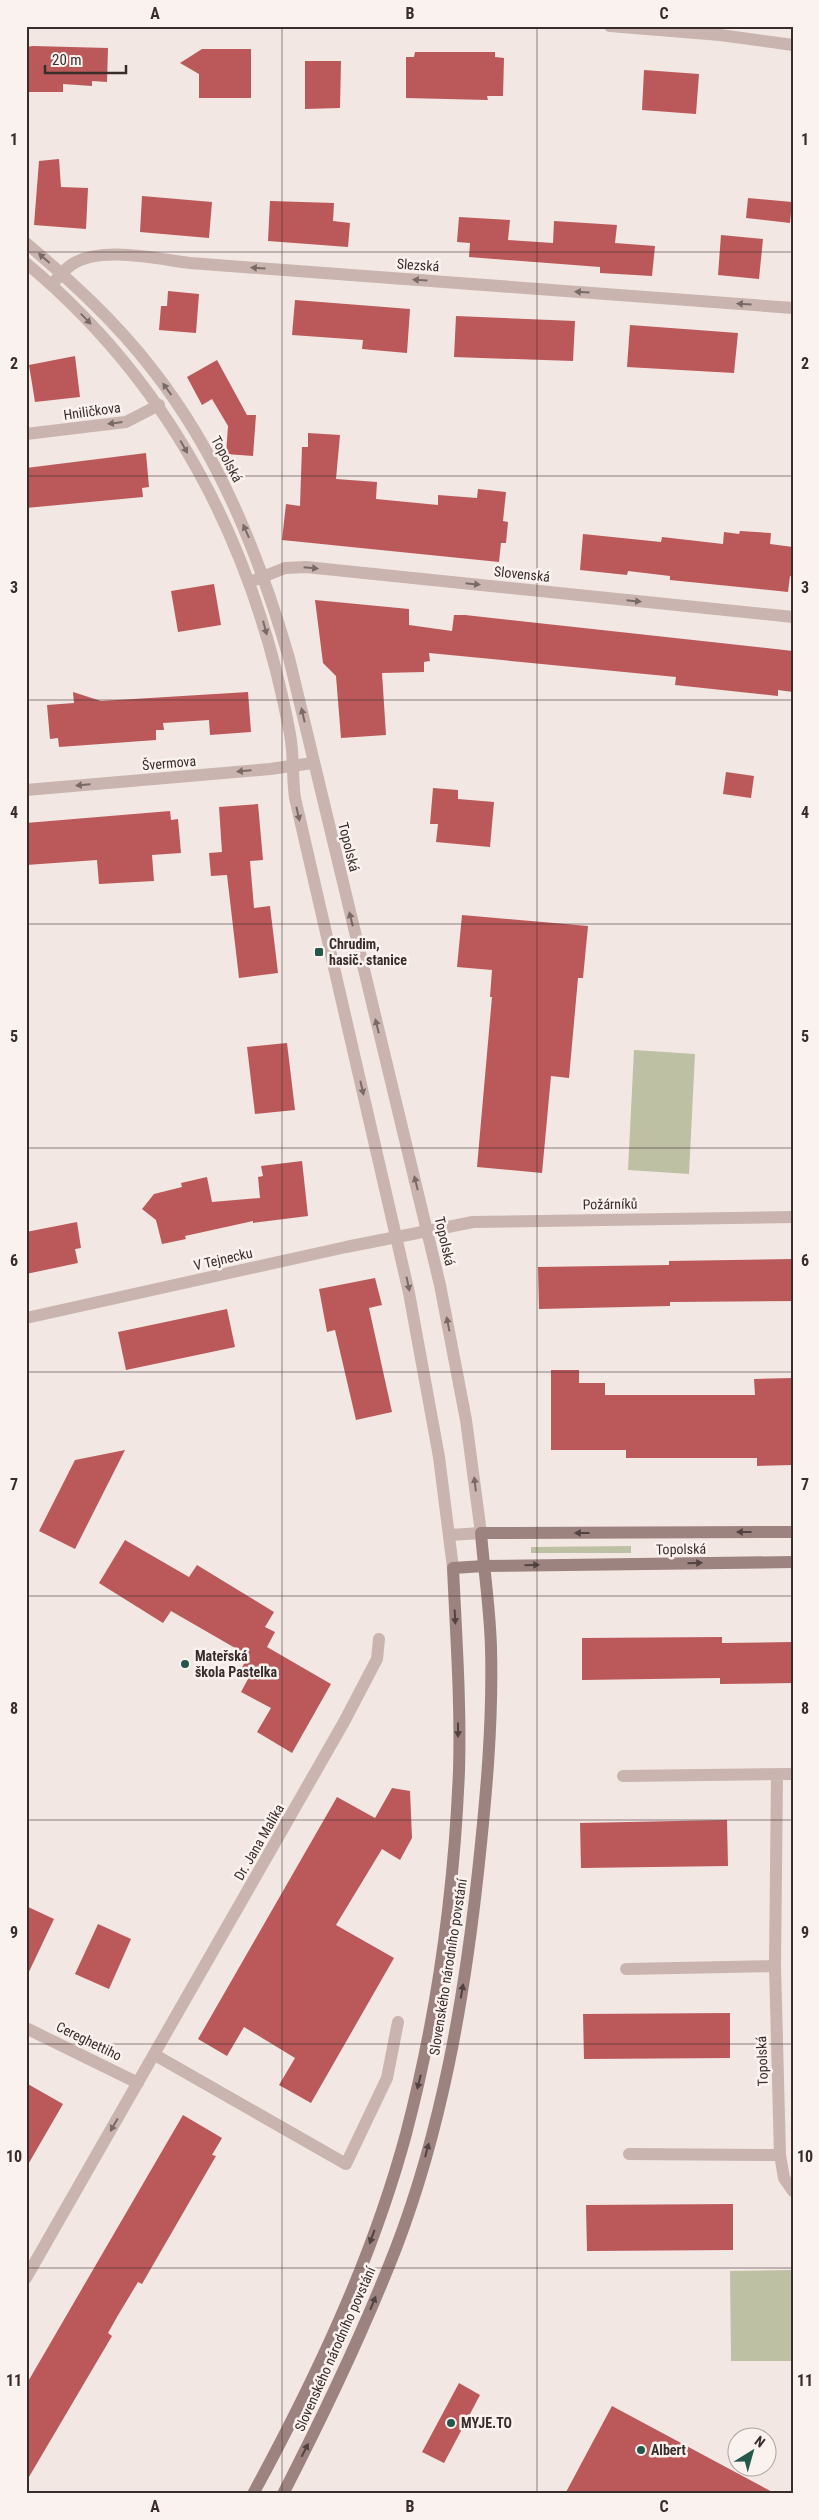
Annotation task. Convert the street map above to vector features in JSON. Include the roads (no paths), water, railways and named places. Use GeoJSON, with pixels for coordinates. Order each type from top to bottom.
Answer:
{"type":"FeatureCollection","features":[{"type":"Feature","properties":{"kind":"main road","name":"Topolská"},"geometry":{"type":"LineString","coordinates":[[481,1533],[793,1532]]}},
{"type":"Feature","properties":{"kind":"main road","name":"Slovenského národního povstání"},"geometry":{"type":"LineString","coordinates":[[283,2494],[345,2369],[396,2247],[423,2167],[452,2051],[470,1938],[489,1753],[491,1644],[481,1533]]}},
{"type":"Feature","properties":{"kind":"main road","name":"Topolská"},"geometry":{"type":"LineString","coordinates":[[453,1568],[793,1562]]}},
{"type":"Feature","properties":{"kind":"main road","name":"Slovenského národního povstání"},"geometry":{"type":"LineString","coordinates":[[253,2494],[312,2378],[352,2290],[387,2195],[406,2135],[422,2068],[444,1940],[454,1852],[458,1724],[453,1568]]}},
{"type":"Feature","properties":{"kind":"street"},"geometry":{"type":"LineString","coordinates":[[610,26],[710,34],[793,45]]}},
{"type":"Feature","properties":{"kind":"street","name":"Topolská"},"geometry":{"type":"LineString","coordinates":[[26,243],[61,274],[128,340],[172,396],[216,469],[249,537],[264,576],[289,658],[428,1231],[466,1420],[481,1533],[450,1535]]}},
{"type":"Feature","properties":{"kind":"street","name":"Slezská"},"geometry":{"type":"LineString","coordinates":[[52,284],[71,265],[86,258],[124,255],[190,263],[793,308]]}},
{"type":"Feature","properties":{"kind":"street"},"geometry":{"type":"LineString","coordinates":[[26,263],[52,284],[123,358],[159,405],[209,492],[250,582],[264,624],[290,734],[294,798],[398,1237],[427,1386],[450,1535],[453,1568]]}},
{"type":"Feature","properties":{"kind":"street","name":"Hniličkova"},"geometry":{"type":"LineString","coordinates":[[26,434],[126,422],[159,405]]}},
{"type":"Feature","properties":{"kind":"street","name":"Slovenská"},"geometry":{"type":"LineString","coordinates":[[250,582],[285,568],[306,567],[793,617]]}},
{"type":"Feature","properties":{"kind":"street","name":"Švermova"},"geometry":{"type":"LineString","coordinates":[[26,790],[314,763]]}},
{"type":"Feature","properties":{"kind":"street","name":"Požárníků"},"geometry":{"type":"LineString","coordinates":[[428,1231],[478,1221],[793,1217]]}},
{"type":"Feature","properties":{"kind":"street","name":"V Tejnecku"},"geometry":{"type":"LineString","coordinates":[[26,1318],[428,1231]]}},
{"type":"Feature","properties":{"kind":"street","name":"Dr. Jana Malíka"},"geometry":{"type":"LineString","coordinates":[[26,2278],[155,2056],[344,1722],[377,1659],[379,1639]]}},
{"type":"Feature","properties":{"kind":"street","name":"Topolská"},"geometry":{"type":"LineString","coordinates":[[777,1774],[774,1966],[780,2155],[784,2178],[793,2192]]}},
{"type":"Feature","properties":{"kind":"street"},"geometry":{"type":"LineString","coordinates":[[623,1776],[793,1774]]}},
{"type":"Feature","properties":{"kind":"street"},"geometry":{"type":"LineString","coordinates":[[626,1970],[774,1966]]}},
{"type":"Feature","properties":{"kind":"street"},"geometry":{"type":"LineString","coordinates":[[155,2056],[346,2164],[387,2078],[398,2022]]}},
{"type":"Feature","properties":{"kind":"street","name":"Cereghettiho"},"geometry":{"type":"LineString","coordinates":[[26,2028],[138,2083]]}},
{"type":"Feature","properties":{"kind":"street"},"geometry":{"type":"LineString","coordinates":[[629,2154],[780,2155]]}},
{"type":"Feature","properties":{"kind":"place","name":"Chrudim, hasič. stanice"},"geometry":{"type":"Point","coordinates":[319,952]}},
{"type":"Feature","properties":{"kind":"place","name":"Mateřská škola Pastelka"},"geometry":{"type":"Point","coordinates":[185,1664]}},
{"type":"Feature","properties":{"kind":"place","name":"MYJE.TO"},"geometry":{"type":"Point","coordinates":[451,2423]}},
{"type":"Feature","properties":{"kind":"place","name":"Albert"},"geometry":{"type":"Point","coordinates":[641,2450]}}]}
